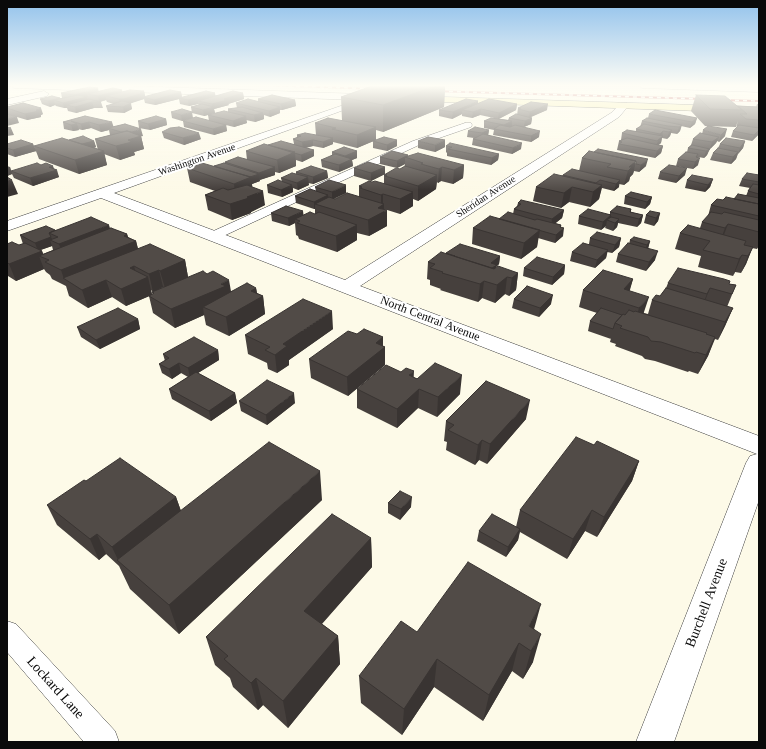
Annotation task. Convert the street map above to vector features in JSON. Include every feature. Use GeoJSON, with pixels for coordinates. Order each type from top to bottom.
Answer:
{"type":"FeatureCollection","features":[{"type":"Feature","properties":{"kind":"street","name":"Washington Avenue"},"geometry":{"type":"LineString","coordinates":[[7,226],[309,120]]}},
{"type":"Feature","properties":{"kind":"street","name":"Sheridan Avenue"},"geometry":{"type":"LineString","coordinates":[[346,287],[607,120]]}},
{"type":"Feature","properties":{"kind":"street","name":"North Central Avenue"},"geometry":{"type":"LineString","coordinates":[[102,193],[759,446]]}},
{"type":"Feature","properties":{"kind":"street","name":"Burchell Avenue"},"geometry":{"type":"LineString","coordinates":[[655,742],[759,463]]}},
{"type":"Feature","properties":{"kind":"lane"},"geometry":{"type":"LineString","coordinates":[[213,236],[416,143],[468,125]]}},
{"type":"Feature","properties":{"kind":"lane","name":"Lockard Lane"},"geometry":{"type":"LineString","coordinates":[[7,633],[104,742]]}},
{"type":"Feature","properties":{"kind":"building"},"geometry":{"type":"Polygon","coordinates":[[[71,120],[103,120],[112,122],[99,125],[89,122],[81,124],[71,121],[77,124],[71,125],[63,122],[71,120]]]}},
{"type":"Feature","properties":{"kind":"building"},"geometry":{"type":"Polygon","coordinates":[[[142,120],[163,120],[148,124],[138,121],[142,120]]]}},
{"type":"Feature","properties":{"kind":"building"},"geometry":{"type":"Polygon","coordinates":[[[207,120],[226,125],[213,129],[183,121],[207,120]]]}},
{"type":"Feature","properties":{"kind":"building"},"geometry":{"type":"Polygon","coordinates":[[[323,120],[338,120],[376,127],[357,135],[315,123],[323,120]]]}},
{"type":"Feature","properties":{"kind":"building"},"geometry":{"type":"Polygon","coordinates":[[[505,120],[512,121],[504,125],[484,121],[505,120]]]}},
{"type":"Feature","properties":{"kind":"building"},"geometry":{"type":"Polygon","coordinates":[[[657,120],[682,125],[679,127],[668,126],[642,121],[657,120]]]}},
{"type":"Feature","properties":{"kind":"building"},"geometry":{"type":"Polygon","coordinates":[[[681,120],[695,120],[692,122],[681,120]]]}},
{"type":"Feature","properties":{"kind":"building"},"geometry":{"type":"Polygon","coordinates":[[[125,124],[141,129],[132,132],[121,132],[108,128],[125,124]]]}},
{"type":"Feature","properties":{"kind":"building"},"geometry":{"type":"Polygon","coordinates":[[[644,124],[672,130],[669,132],[663,131],[660,134],[636,129],[644,124]]]}},
{"type":"Feature","properties":{"kind":"building"},"geometry":{"type":"Polygon","coordinates":[[[500,125],[510,127],[515,125],[540,131],[531,136],[494,129],[500,125]]]}},
{"type":"Feature","properties":{"kind":"building"},"geometry":{"type":"Polygon","coordinates":[[[739,125],[759,128],[759,130],[754,135],[733,131],[739,125]]]}},
{"type":"Feature","properties":{"kind":"building"},"geometry":{"type":"Polygon","coordinates":[[[708,126],[727,129],[721,135],[703,130],[708,126]]]}},
{"type":"Feature","properties":{"kind":"building"},"geometry":{"type":"Polygon","coordinates":[[[179,127],[199,133],[183,138],[162,132],[170,128],[179,127]]]}},
{"type":"Feature","properties":{"kind":"building"},"geometry":{"type":"Polygon","coordinates":[[[475,127],[489,130],[482,133],[468,131],[475,127]]]}},
{"type":"Feature","properties":{"kind":"building"},"geometry":{"type":"Polygon","coordinates":[[[627,130],[663,136],[657,141],[622,133],[627,130]]]}},
{"type":"Feature","properties":{"kind":"building"},"geometry":{"type":"Polygon","coordinates":[[[127,131],[141,136],[128,140],[132,142],[116,146],[95,139],[127,131]]]}},
{"type":"Feature","properties":{"kind":"building"},"geometry":{"type":"Polygon","coordinates":[[[305,133],[333,138],[323,142],[313,140],[302,142],[293,139],[301,136],[297,135],[305,133]]]}},
{"type":"Feature","properties":{"kind":"building"},"geometry":{"type":"Polygon","coordinates":[[[700,133],[719,137],[712,142],[693,139],[700,133]]]}},
{"type":"Feature","properties":{"kind":"building"},"geometry":{"type":"Polygon","coordinates":[[[483,134],[522,143],[513,148],[473,139],[483,134]]]}},
{"type":"Feature","properties":{"kind":"building"},"geometry":{"type":"Polygon","coordinates":[[[83,136],[94,141],[82,144],[69,140],[83,136]]]}},
{"type":"Feature","properties":{"kind":"building"},"geometry":{"type":"Polygon","coordinates":[[[384,137],[397,140],[387,145],[373,141],[384,137]]]}},
{"type":"Feature","properties":{"kind":"building"},"geometry":{"type":"Polygon","coordinates":[[[428,137],[445,140],[435,145],[418,141],[428,137]]]}},
{"type":"Feature","properties":{"kind":"building"},"geometry":{"type":"Polygon","coordinates":[[[62,138],[104,151],[75,160],[34,146],[62,138]]]}},
{"type":"Feature","properties":{"kind":"building"},"geometry":{"type":"Polygon","coordinates":[[[627,138],[663,146],[657,151],[619,144],[622,142],[619,141],[627,138]]]}},
{"type":"Feature","properties":{"kind":"building"},"geometry":{"type":"Polygon","coordinates":[[[726,138],[745,141],[740,148],[720,144],[726,138]]]}},
{"type":"Feature","properties":{"kind":"building"},"geometry":{"type":"Polygon","coordinates":[[[21,140],[33,144],[13,150],[7,148],[7,144],[21,140]]]}},
{"type":"Feature","properties":{"kind":"building"},"geometry":{"type":"Polygon","coordinates":[[[281,141],[314,150],[301,155],[268,145],[281,141]]]}},
{"type":"Feature","properties":{"kind":"building"},"geometry":{"type":"Polygon","coordinates":[[[450,143],[499,154],[492,158],[448,149],[452,147],[446,146],[450,143]]]}},
{"type":"Feature","properties":{"kind":"building"},"geometry":{"type":"Polygon","coordinates":[[[264,144],[295,152],[277,160],[246,151],[264,144]]]}},
{"type":"Feature","properties":{"kind":"building"},"geometry":{"type":"Polygon","coordinates":[[[692,145],[710,149],[706,151],[688,148],[692,145]]]}},
{"type":"Feature","properties":{"kind":"building"},"geometry":{"type":"Polygon","coordinates":[[[344,147],[357,151],[345,156],[332,152],[344,147]]]}},
{"type":"Feature","properties":{"kind":"building"},"geometry":{"type":"Polygon","coordinates":[[[718,148],[738,152],[733,157],[713,153],[718,148]]]}},
{"type":"Feature","properties":{"kind":"building"},"geometry":{"type":"Polygon","coordinates":[[[598,149],[648,159],[641,165],[636,164],[636,161],[594,152],[598,149]]]}},
{"type":"Feature","properties":{"kind":"building"},"geometry":{"type":"Polygon","coordinates":[[[392,151],[408,155],[397,161],[380,157],[392,151]]]}},
{"type":"Feature","properties":{"kind":"building"},"geometry":{"type":"Polygon","coordinates":[[[589,151],[636,161],[629,167],[632,167],[628,171],[607,167],[611,164],[582,158],[589,151]]]}},
{"type":"Feature","properties":{"kind":"building"},"geometry":{"type":"Polygon","coordinates":[[[686,152],[698,154],[696,157],[700,158],[695,162],[678,159],[686,152]]]}},
{"type":"Feature","properties":{"kind":"building"},"geometry":{"type":"Polygon","coordinates":[[[418,153],[464,165],[454,170],[442,167],[439,169],[421,164],[423,163],[405,157],[418,153]]]}},
{"type":"Feature","properties":{"kind":"building"},"geometry":{"type":"Polygon","coordinates":[[[335,154],[352,159],[339,165],[321,160],[335,154]]]}},
{"type":"Feature","properties":{"kind":"building"},"geometry":{"type":"Polygon","coordinates":[[[238,157],[275,167],[259,173],[225,162],[238,157]]]}},
{"type":"Feature","properties":{"kind":"building"},"geometry":{"type":"Polygon","coordinates":[[[368,162],[385,167],[371,173],[354,168],[368,162]]]}},
{"type":"Feature","properties":{"kind":"building"},"geometry":{"type":"Polygon","coordinates":[[[37,163],[41,165],[46,163],[53,166],[49,167],[57,170],[30,178],[11,171],[37,163]]]}},
{"type":"Feature","properties":{"kind":"building"},"geometry":{"type":"Polygon","coordinates":[[[202,163],[251,177],[234,184],[187,168],[202,163]]]}},
{"type":"Feature","properties":{"kind":"building"},"geometry":{"type":"Polygon","coordinates":[[[224,163],[259,174],[250,177],[214,166],[224,163]]]}},
{"type":"Feature","properties":{"kind":"building"},"geometry":{"type":"Polygon","coordinates":[[[669,165],[687,168],[679,176],[660,172],[669,165]]]}},
{"type":"Feature","properties":{"kind":"building"},"geometry":{"type":"Polygon","coordinates":[[[311,166],[327,171],[313,177],[296,172],[311,166]]]}},
{"type":"Feature","properties":{"kind":"building"},"geometry":{"type":"Polygon","coordinates":[[[405,166],[437,175],[418,186],[384,175],[396,168],[400,169],[405,166]]]}},
{"type":"Feature","properties":{"kind":"building"},"geometry":{"type":"Polygon","coordinates":[[[572,169],[620,180],[616,184],[600,180],[596,183],[563,175],[572,169]]]}},
{"type":"Feature","properties":{"kind":"building"},"geometry":{"type":"Polygon","coordinates":[[[292,173],[308,177],[297,183],[281,178],[292,173]]]}},
{"type":"Feature","properties":{"kind":"building"},"geometry":{"type":"Polygon","coordinates":[[[747,173],[759,175],[759,182],[742,179],[747,173]]]}},
{"type":"Feature","properties":{"kind":"building"},"geometry":{"type":"Polygon","coordinates":[[[554,174],[602,185],[593,192],[572,187],[564,193],[536,187],[554,174]]]}},
{"type":"Feature","properties":{"kind":"building"},"geometry":{"type":"Polygon","coordinates":[[[692,175],[713,179],[708,185],[687,180],[692,175]]]}},
{"type":"Feature","properties":{"kind":"building"},"geometry":{"type":"Polygon","coordinates":[[[278,180],[292,185],[281,190],[267,185],[278,180]]]}},
{"type":"Feature","properties":{"kind":"building"},"geometry":{"type":"Polygon","coordinates":[[[329,180],[346,185],[332,192],[315,187],[329,180]]]}},
{"type":"Feature","properties":{"kind":"building"},"geometry":{"type":"Polygon","coordinates":[[[369,181],[375,181],[413,192],[400,199],[360,188],[362,187],[359,186],[369,181]]]}},
{"type":"Feature","properties":{"kind":"building"},"geometry":{"type":"Polygon","coordinates":[[[753,184],[759,185],[759,194],[748,191],[753,184]]]}},
{"type":"Feature","properties":{"kind":"building"},"geometry":{"type":"Polygon","coordinates":[[[247,185],[263,191],[247,197],[249,198],[230,204],[205,195],[223,188],[228,190],[247,185]]]}},
{"type":"Feature","properties":{"kind":"building"},"geometry":{"type":"Polygon","coordinates":[[[310,189],[328,195],[314,202],[295,196],[310,189]]]}},
{"type":"Feature","properties":{"kind":"building"},"geometry":{"type":"Polygon","coordinates":[[[631,192],[652,197],[647,202],[625,196],[631,192]]]}},
{"type":"Feature","properties":{"kind":"building"},"geometry":{"type":"Polygon","coordinates":[[[347,193],[384,204],[378,208],[387,210],[368,220],[315,204],[329,197],[335,199],[347,193]]]}},
{"type":"Feature","properties":{"kind":"building"},"geometry":{"type":"Polygon","coordinates":[[[738,194],[759,198],[759,204],[734,199],[738,194]]]}},
{"type":"Feature","properties":{"kind":"building"},"geometry":{"type":"Polygon","coordinates":[[[726,197],[759,204],[759,216],[711,205],[717,199],[723,200],[726,197]]]}},
{"type":"Feature","properties":{"kind":"building"},"geometry":{"type":"Polygon","coordinates":[[[521,200],[564,210],[552,219],[514,209],[521,204],[518,203],[521,200]]]}},
{"type":"Feature","properties":{"kind":"building"},"geometry":{"type":"Polygon","coordinates":[[[286,206],[303,211],[288,218],[271,213],[286,206]]]}},
{"type":"Feature","properties":{"kind":"building"},"geometry":{"type":"Polygon","coordinates":[[[617,206],[631,209],[630,212],[643,215],[639,219],[610,212],[617,206]]]}},
{"type":"Feature","properties":{"kind":"building"},"geometry":{"type":"Polygon","coordinates":[[[588,209],[611,215],[603,222],[579,216],[588,209]]]}},
{"type":"Feature","properties":{"kind":"building"},"geometry":{"type":"Polygon","coordinates":[[[650,211],[660,213],[656,218],[646,215],[650,211]]]}},
{"type":"Feature","properties":{"kind":"building"},"geometry":{"type":"Polygon","coordinates":[[[310,212],[315,214],[319,212],[357,225],[336,236],[297,223],[300,221],[295,219],[310,212]]]}},
{"type":"Feature","properties":{"kind":"building"},"geometry":{"type":"Polygon","coordinates":[[[508,212],[535,220],[537,219],[561,225],[560,227],[564,228],[556,235],[499,219],[508,212]]]}},
{"type":"Feature","properties":{"kind":"building"},"geometry":{"type":"Polygon","coordinates":[[[711,212],[722,214],[724,212],[759,220],[759,232],[728,224],[725,228],[702,222],[711,212]]]}},
{"type":"Feature","properties":{"kind":"building"},"geometry":{"type":"Polygon","coordinates":[[[490,216],[540,230],[524,243],[473,228],[490,216]]]}},
{"type":"Feature","properties":{"kind":"building"},"geometry":{"type":"Polygon","coordinates":[[[91,217],[109,225],[59,244],[50,240],[58,237],[49,233],[91,217]]]}},
{"type":"Feature","properties":{"kind":"building"},"geometry":{"type":"Polygon","coordinates":[[[611,217],[619,219],[615,223],[607,220],[611,217]]]}},
{"type":"Feature","properties":{"kind":"building"},"geometry":{"type":"Polygon","coordinates":[[[688,225],[746,241],[744,245],[753,247],[748,256],[742,255],[739,259],[703,250],[710,241],[680,233],[688,225]]]}},
{"type":"Feature","properties":{"kind":"building"},"geometry":{"type":"Polygon","coordinates":[[[46,226],[55,230],[49,233],[51,237],[35,243],[20,235],[46,226]]]}},
{"type":"Feature","properties":{"kind":"building"},"geometry":{"type":"Polygon","coordinates":[[[111,228],[127,234],[124,236],[136,241],[61,270],[45,262],[49,260],[39,256],[111,228]]]}},
{"type":"Feature","properties":{"kind":"building"},"geometry":{"type":"Polygon","coordinates":[[[597,232],[621,238],[615,245],[590,238],[597,232]]]}},
{"type":"Feature","properties":{"kind":"building"},"geometry":{"type":"Polygon","coordinates":[[[634,237],[650,241],[647,245],[630,240],[634,237]]]}},
{"type":"Feature","properties":{"kind":"building"},"geometry":{"type":"Polygon","coordinates":[[[12,242],[19,245],[25,243],[42,251],[9,264],[7,262],[7,244],[12,242]]]}},
{"type":"Feature","properties":{"kind":"building"},"geometry":{"type":"Polygon","coordinates":[[[583,243],[608,250],[597,260],[572,252],[583,243]]]}},
{"type":"Feature","properties":{"kind":"building"},"geometry":{"type":"Polygon","coordinates":[[[628,243],[658,251],[649,262],[618,254],[628,243]]]}},
{"type":"Feature","properties":{"kind":"building"},"geometry":{"type":"Polygon","coordinates":[[[150,244],[185,260],[149,274],[134,266],[130,268],[148,277],[121,289],[106,280],[82,290],[63,278],[150,244]]]}},
{"type":"Feature","properties":{"kind":"building"},"geometry":{"type":"Polygon","coordinates":[[[460,244],[500,256],[491,263],[497,265],[492,268],[446,253],[460,244]]]}},
{"type":"Feature","properties":{"kind":"building"},"geometry":{"type":"Polygon","coordinates":[[[441,252],[494,269],[498,266],[518,273],[512,278],[507,277],[497,285],[484,281],[480,284],[430,268],[435,264],[428,262],[441,252]]]}},
{"type":"Feature","properties":{"kind":"building"},"geometry":{"type":"Polygon","coordinates":[[[537,257],[565,265],[553,277],[524,268],[537,257]]]}},
{"type":"Feature","properties":{"kind":"building"},"geometry":{"type":"Polygon","coordinates":[[[678,268],[724,279],[730,281],[729,284],[736,285],[732,294],[710,288],[707,294],[668,283],[678,268]]]}},
{"type":"Feature","properties":{"kind":"building"},"geometry":{"type":"Polygon","coordinates":[[[603,270],[633,279],[624,289],[649,297],[639,308],[583,290],[603,270]]]}},
{"type":"Feature","properties":{"kind":"building"},"geometry":{"type":"Polygon","coordinates":[[[203,271],[207,274],[213,271],[229,280],[221,284],[226,286],[171,309],[149,296],[154,293],[152,292],[203,271]]]}},
{"type":"Feature","properties":{"kind":"building"},"geometry":{"type":"Polygon","coordinates":[[[247,283],[256,288],[251,291],[263,296],[226,317],[203,307],[247,283]]]}},
{"type":"Feature","properties":{"kind":"building"},"geometry":{"type":"Polygon","coordinates":[[[527,286],[553,295],[540,308],[514,299],[527,286]]]}},
{"type":"Feature","properties":{"kind":"building"},"geometry":{"type":"Polygon","coordinates":[[[666,288],[733,308],[725,322],[652,300],[656,295],[660,296],[666,288]]]}},
{"type":"Feature","properties":{"kind":"building"},"geometry":{"type":"Polygon","coordinates":[[[303,299],[332,311],[283,344],[287,346],[275,355],[265,350],[270,347],[245,335],[303,299]]]}},
{"type":"Feature","properties":{"kind":"building"},"geometry":{"type":"Polygon","coordinates":[[[118,308],[138,319],[96,340],[77,327],[118,308]]]}},
{"type":"Feature","properties":{"kind":"building"},"geometry":{"type":"Polygon","coordinates":[[[601,308],[622,315],[615,323],[613,329],[590,321],[601,308]]]}},
{"type":"Feature","properties":{"kind":"building"},"geometry":{"type":"Polygon","coordinates":[[[629,310],[707,333],[706,334],[715,337],[706,355],[661,342],[651,341],[648,337],[620,328],[622,326],[615,323],[629,310]]]}},
{"type":"Feature","properties":{"kind":"building"},"geometry":{"type":"Polygon","coordinates":[[[364,329],[383,337],[376,343],[385,347],[347,377],[309,359],[348,331],[357,334],[364,329]]]}},
{"type":"Feature","properties":{"kind":"building"},"geometry":{"type":"Polygon","coordinates":[[[194,337],[218,350],[188,368],[179,363],[169,369],[159,364],[169,358],[163,354],[194,337]]]}},
{"type":"Feature","properties":{"kind":"building"},"geometry":{"type":"Polygon","coordinates":[[[435,363],[462,375],[438,397],[419,389],[397,409],[357,389],[386,365],[401,372],[406,368],[414,371],[409,375],[417,379],[435,363]]]}},
{"type":"Feature","properties":{"kind":"building"},"geometry":{"type":"Polygon","coordinates":[[[196,372],[235,393],[209,411],[169,389],[196,372]]]}},
{"type":"Feature","properties":{"kind":"building"},"geometry":{"type":"Polygon","coordinates":[[[267,380],[294,393],[266,415],[239,401],[267,380]]]}},
{"type":"Feature","properties":{"kind":"building"},"geometry":{"type":"Polygon","coordinates":[[[486,381],[530,400],[490,444],[482,440],[478,445],[448,430],[454,425],[446,421],[486,381]]]}},
{"type":"Feature","properties":{"kind":"building"},"geometry":{"type":"Polygon","coordinates":[[[576,437],[594,445],[597,441],[639,461],[604,517],[592,510],[573,539],[520,510],[576,437]]]}},
{"type":"Feature","properties":{"kind":"building"},"geometry":{"type":"Polygon","coordinates":[[[269,442],[320,471],[169,605],[117,560],[269,442]]]}},
{"type":"Feature","properties":{"kind":"building"},"geometry":{"type":"Polygon","coordinates":[[[120,458],[176,497],[112,547],[97,534],[90,539],[47,505],[120,458]]]}},
{"type":"Feature","properties":{"kind":"building"},"geometry":{"type":"Polygon","coordinates":[[[400,491],[412,497],[401,509],[388,503],[400,491]]]}},
{"type":"Feature","properties":{"kind":"building"},"geometry":{"type":"Polygon","coordinates":[[[332,514],[371,538],[304,611],[338,636],[283,701],[256,678],[251,683],[224,659],[228,656],[206,637],[332,514]]]}},
{"type":"Feature","properties":{"kind":"building"},"geometry":{"type":"Polygon","coordinates":[[[492,514],[520,529],[508,547],[479,531],[492,514]]]}},
{"type":"Feature","properties":{"kind":"building"},"geometry":{"type":"Polygon","coordinates":[[[468,562],[541,604],[529,626],[541,634],[531,651],[519,643],[489,695],[437,659],[404,709],[359,676],[401,621],[417,632],[468,562]]]}}]}
